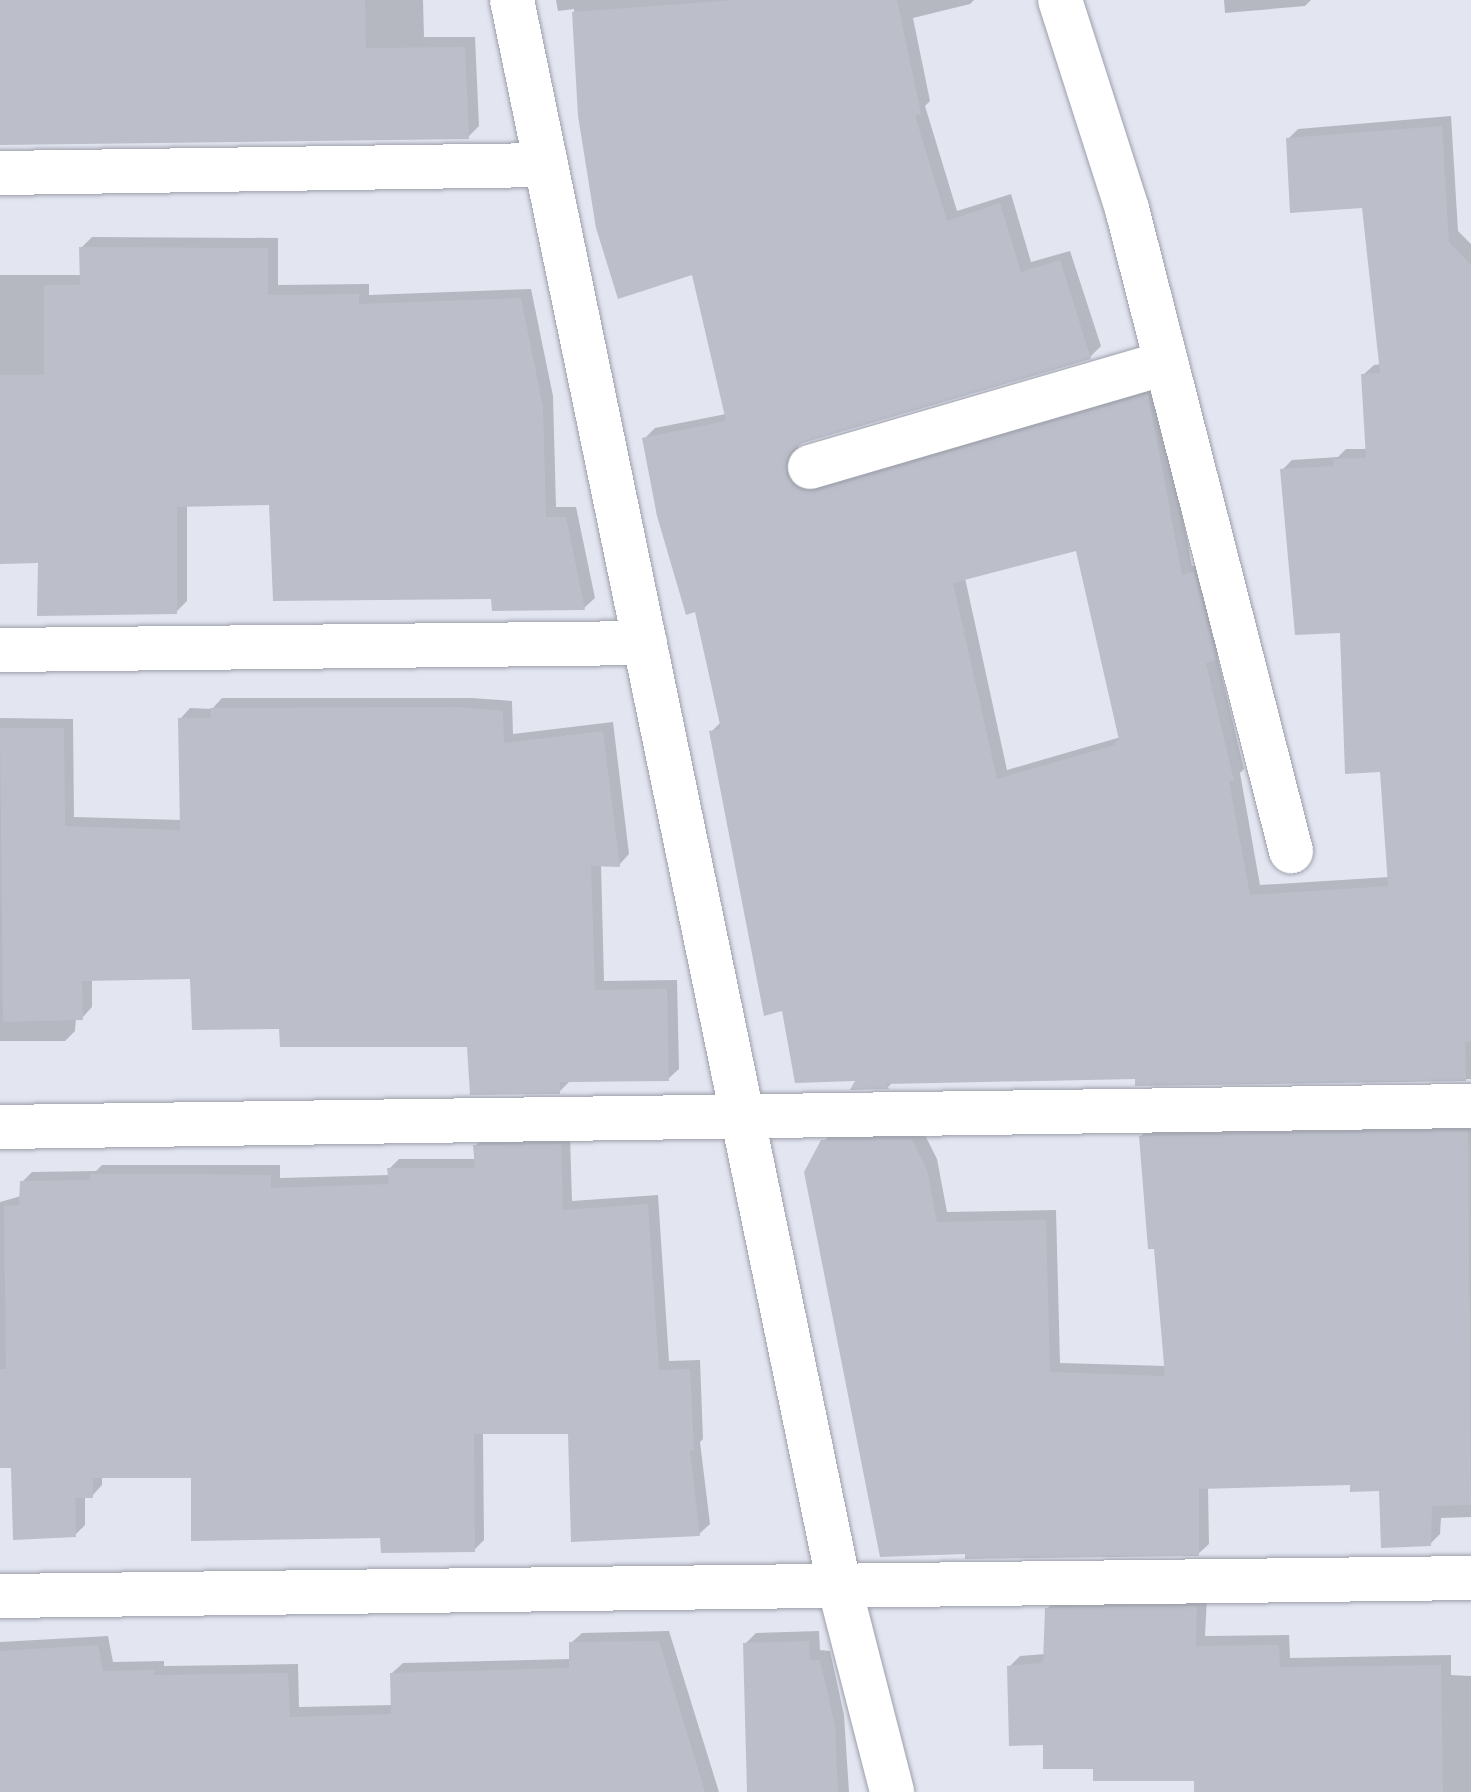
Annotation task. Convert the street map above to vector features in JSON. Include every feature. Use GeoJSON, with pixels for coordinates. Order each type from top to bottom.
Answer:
{"type":"FeatureCollection","features":[{"type":"Feature","properties":{"kind":"street"},"geometry":{"type":"LineString","coordinates":[[512,0],[839,1585],[892,1792]]}},
{"type":"Feature","properties":{"kind":"street"},"geometry":{"type":"LineString","coordinates":[[1060,0],[1127,209],[1291,851]]}},
{"type":"Feature","properties":{"kind":"street"},"geometry":{"type":"LineString","coordinates":[[0,173],[546,165]]}},
{"type":"Feature","properties":{"kind":"street"},"geometry":{"type":"LineString","coordinates":[[810,467],[1166,363]]}},
{"type":"Feature","properties":{"kind":"street"},"geometry":{"type":"LineString","coordinates":[[0,650],[645,643]]}},
{"type":"Feature","properties":{"kind":"street"},"geometry":{"type":"LineString","coordinates":[[0,1127],[1471,1106]]}},
{"type":"Feature","properties":{"kind":"street"},"geometry":{"type":"LineString","coordinates":[[0,1596],[1471,1578]]}},
{"type":"Feature","properties":{"kind":"building"},"geometry":{"type":"Polygon","coordinates":[[[0,0],[365,0],[366,48],[465,47],[469,139],[0,145],[0,0]]]}},
{"type":"Feature","properties":{"kind":"building"},"geometry":{"type":"Polygon","coordinates":[[[735,0],[897,0],[921,114],[915,115],[947,221],[1000,203],[1021,272],[1060,260],[1091,359],[803,443],[793,449],[786,460],[786,475],[793,486],[803,491],[817,491],[1148,394],[1182,575],[1194,572],[1216,660],[1206,663],[1234,781],[1229,781],[1250,895],[1388,886],[1380,772],[1345,774],[1340,633],[1295,635],[1280,469],[1334,466],[1333,459],[1366,458],[1361,374],[1380,373],[1362,208],[1290,213],[1286,138],[1442,126],[1449,242],[1471,265],[1471,1041],[1465,1042],[1466,1081],[1135,1086],[1135,1079],[886,1084],[889,1089],[850,1090],[855,1081],[795,1083],[782,1011],[764,1016],[709,731],[721,729],[695,612],[686,615],[657,516],[642,438],[726,421],[692,275],[618,299],[596,228],[578,116],[572,12],[735,0]],[[1076,551],[953,583],[997,779],[1115,745],[1115,741],[1119,740],[1076,551]]]}},
{"type":"Feature","properties":{"kind":"building"},"geometry":{"type":"Polygon","coordinates":[[[79,247],[268,248],[268,295],[359,294],[359,304],[521,298],[543,407],[546,517],[566,517],[585,610],[492,611],[491,599],[273,601],[269,505],[177,507],[177,614],[37,616],[38,563],[0,564],[0,375],[44,375],[44,285],[80,285],[79,247]]]}},
{"type":"Feature","properties":{"kind":"building"},"geometry":{"type":"Polygon","coordinates":[[[460,707],[503,711],[504,743],[603,731],[620,867],[591,866],[595,990],[667,989],[669,1081],[560,1082],[560,1094],[470,1095],[467,1047],[280,1047],[279,1029],[192,1030],[190,979],[82,981],[83,1020],[3,1022],[0,728],[64,728],[65,826],[180,830],[178,718],[211,718],[210,708],[460,707]]]}},
{"type":"Feature","properties":{"kind":"building"},"geometry":{"type":"Polygon","coordinates":[[[1468,1131],[1471,1505],[1432,1506],[1431,1546],[1381,1548],[1379,1491],[1350,1492],[1350,1485],[1199,1489],[1199,1556],[965,1559],[965,1554],[880,1557],[804,1172],[821,1140],[912,1139],[927,1170],[937,1222],[1046,1220],[1050,1372],[1165,1376],[1154,1249],[1148,1249],[1139,1136],[1468,1131]]]}},
{"type":"Feature","properties":{"kind":"building"},"geometry":{"type":"Polygon","coordinates":[[[561,1144],[563,1210],[648,1204],[659,1370],[690,1369],[694,1451],[690,1451],[700,1536],[571,1542],[568,1434],[474,1434],[475,1552],[381,1553],[380,1538],[191,1541],[191,1478],[93,1478],[93,1498],[75,1498],[76,1537],[13,1540],[11,1468],[0,1468],[0,1369],[6,1369],[4,1206],[19,1205],[20,1181],[90,1180],[90,1174],[181,1174],[271,1175],[271,1188],[389,1184],[387,1168],[475,1168],[473,1145],[561,1144]]]}},
{"type":"Feature","properties":{"kind":"building"},"geometry":{"type":"Polygon","coordinates":[[[1197,1606],[1196,1646],[1279,1645],[1280,1667],[1441,1665],[1443,1792],[1194,1792],[1194,1781],[1093,1781],[1093,1769],[1043,1769],[1043,1745],[1009,1746],[1007,1666],[1043,1663],[1045,1608],[1197,1606]]]}},
{"type":"Feature","properties":{"kind":"building"},"geometry":{"type":"Polygon","coordinates":[[[659,1641],[705,1792],[0,1792],[0,1651],[98,1645],[103,1671],[155,1670],[154,1675],[288,1673],[290,1717],[391,1714],[390,1673],[569,1668],[569,1642],[659,1641]]]}},
{"type":"Feature","properties":{"kind":"building"},"geometry":{"type":"Polygon","coordinates":[[[809,1641],[810,1660],[820,1660],[835,1726],[838,1792],[747,1792],[743,1643],[809,1641]]]}}]}
